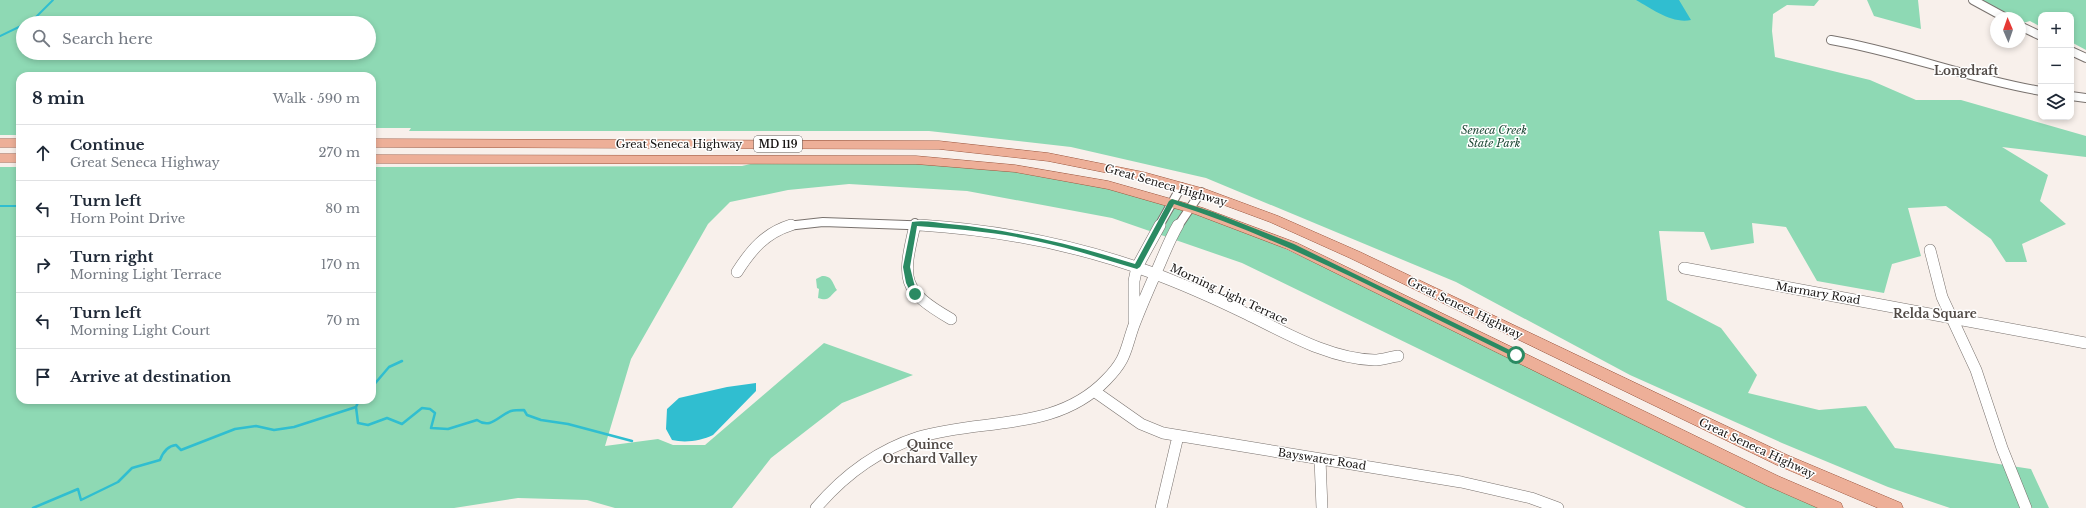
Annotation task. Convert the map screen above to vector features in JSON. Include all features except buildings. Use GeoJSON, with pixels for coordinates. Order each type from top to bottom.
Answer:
{"type":"FeatureCollection","features":[{"type":"Feature","properties":{"kind":"main road"},"geometry":{"type":"LineString","coordinates":[[0,143],[16,143]]}},
{"type":"Feature","properties":{"kind":"main road","name":"Great Seneca Highway"},"geometry":{"type":"LineString","coordinates":[[376,143],[939,145],[1048,156],[1095,165],[1201,192],[1274,219],[1348,252],[1782,460],[1896,508]]}},
{"type":"Feature","properties":{"kind":"main road"},"geometry":{"type":"LineString","coordinates":[[0,158],[16,158]]}},
{"type":"Feature","properties":{"kind":"main road","name":"Great Seneca Highway"},"geometry":{"type":"LineString","coordinates":[[376,159],[856,159],[952,162],[996,166],[1077,177],[1192,207],[1248,228],[1312,255],[1773,481],[1834,508]]}},
{"type":"Feature","properties":{"kind":"street"},"geometry":{"type":"LineString","coordinates":[[1973,0],[1995,12]]}},
{"type":"Feature","properties":{"kind":"street"},"geometry":{"type":"LineString","coordinates":[[2026,29],[2038,35]]}},
{"type":"Feature","properties":{"kind":"street"},"geometry":{"type":"LineString","coordinates":[[1831,40],[1859,44],[1991,82],[2038,90]]}},
{"type":"Feature","properties":{"kind":"street"},"geometry":{"type":"LineString","coordinates":[[2074,52],[2086,58]]}},
{"type":"Feature","properties":{"kind":"street"},"geometry":{"type":"LineString","coordinates":[[2074,96],[2086,98]]}},
{"type":"Feature","properties":{"kind":"street"},"geometry":{"type":"LineString","coordinates":[[1134,326],[1134,281],[1137,267],[1181,187]]}},
{"type":"Feature","properties":{"kind":"street"},"geometry":{"type":"LineString","coordinates":[[816,508],[845,478],[871,458],[906,442],[936,433],[1041,418],[1072,406],[1094,391],[1113,374],[1129,347],[1134,326],[1172,236],[1201,192]]}},
{"type":"Feature","properties":{"kind":"street","name":"Morning Light Terrace"},"geometry":{"type":"LineString","coordinates":[[738,272],[752,247],[763,237],[787,226],[805,222],[915,223],[972,228],[1035,238],[1092,252],[1137,267],[1188,286],[1291,336],[1322,348],[1374,360],[1398,356]]}},
{"type":"Feature","properties":{"kind":"street"},"geometry":{"type":"LineString","coordinates":[[915,223],[906,267],[909,283],[921,300],[951,319]]}},
{"type":"Feature","properties":{"kind":"street"},"geometry":{"type":"LineString","coordinates":[[1930,250],[1942,297],[1976,370],[2002,448],[2026,508]]}},
{"type":"Feature","properties":{"kind":"street","name":"Marmary Road"},"geometry":{"type":"LineString","coordinates":[[1684,268],[2086,343]]}},
{"type":"Feature","properties":{"kind":"street","name":"Bayswater Road"},"geometry":{"type":"LineString","coordinates":[[1094,391],[1141,424],[1163,433],[1461,482],[1531,498],[1558,508]]}},
{"type":"Feature","properties":{"kind":"street"},"geometry":{"type":"LineString","coordinates":[[1161,508],[1178,436]]}},
{"type":"Feature","properties":{"kind":"street"},"geometry":{"type":"LineString","coordinates":[[1320,459],[1322,508]]}},
{"type":"Feature","properties":{"kind":"green space","name":"Seneca Creek State Park"},"geometry":{"type":"Polygon","coordinates":[[[0,0],[1819,0],[1814,6],[1787,5],[1773,14],[1772,31],[1775,57],[1870,80],[1916,100],[1961,100],[2086,136],[2086,157],[2002,147],[2048,175],[2040,201],[2066,224],[2022,244],[2027,262],[2006,262],[1991,239],[1946,206],[1908,208],[1921,256],[1892,264],[1884,293],[1817,281],[1786,227],[1752,223],[1754,243],[1711,250],[1704,232],[1659,231],[1667,300],[1721,328],[1757,375],[1748,393],[1819,410],[1866,406],[1895,448],[2031,469],[2049,508],[1950,508],[1888,487],[1782,443],[1630,375],[1456,282],[1206,178],[1071,147],[929,131],[409,131],[411,128],[376,128],[376,72],[16,72],[16,135],[0,135],[0,0]]]}},
{"type":"Feature","properties":{"kind":"green space"},"geometry":{"type":"Polygon","coordinates":[[[1867,0],[1918,0],[1921,29],[1874,16],[1867,0]]]}},
{"type":"Feature","properties":{"kind":"green space"},"geometry":{"type":"Polygon","coordinates":[[[1978,0],[2086,0],[2086,50],[2074,44],[2074,12],[2038,12],[2038,25],[2030,21],[2026,22],[2026,12],[2002,12],[1978,0]]]}},
{"type":"Feature","properties":{"kind":"green space"},"geometry":{"type":"Polygon","coordinates":[[[772,159],[932,161],[1089,180],[1211,214],[1838,508],[1746,508],[1242,263],[1112,218],[967,191],[849,184],[788,190],[730,202],[708,224],[631,359],[605,446],[658,439],[673,445],[705,445],[824,343],[913,375],[842,403],[771,458],[732,508],[615,508],[587,500],[518,498],[454,508],[0,508],[0,167],[16,167],[16,404],[376,404],[376,167],[742,166],[772,159]]]}},
{"type":"Feature","properties":{"kind":"green space"},"geometry":{"type":"Polygon","coordinates":[[[826,276],[832,280],[837,290],[827,299],[818,298],[819,289],[817,288],[816,279],[826,276]]]}},
{"type":"Feature","properties":{"kind":"water"},"geometry":{"type":"Polygon","coordinates":[[[1636,0],[1679,0],[1691,20],[1684,21],[1669,18],[1636,0]]]}},
{"type":"Feature","properties":{"kind":"water"},"geometry":{"type":"Polygon","coordinates":[[[756,383],[756,391],[713,435],[693,441],[672,440],[666,429],[667,409],[679,398],[727,387],[756,383]]]}},
{"type":"Feature","properties":{"kind":"waterway"},"geometry":{"type":"LineString","coordinates":[[37,16],[53,0]]}},
{"type":"Feature","properties":{"kind":"waterway"},"geometry":{"type":"LineString","coordinates":[[0,36],[16,28]]}},
{"type":"Feature","properties":{"kind":"waterway"},"geometry":{"type":"LineString","coordinates":[[0,206],[16,206]]}},
{"type":"Feature","properties":{"kind":"waterway"},"geometry":{"type":"LineString","coordinates":[[376,382],[389,367],[402,361]]}},
{"type":"Feature","properties":{"kind":"waterway"},"geometry":{"type":"LineString","coordinates":[[33,508],[78,489],[81,500],[118,482],[132,468],[160,460],[162,454],[166,450],[176,445],[181,450],[235,429],[256,426],[274,430],[294,427],[356,407]]}},
{"type":"Feature","properties":{"kind":"waterway"},"geometry":{"type":"LineString","coordinates":[[356,407],[358,423],[368,425],[387,418],[402,424],[422,408],[430,409],[435,413],[431,428],[448,429],[477,420],[482,423],[491,423],[511,411],[524,410],[527,415],[541,420],[568,424],[632,441]]}},
{"type":"Feature","properties":{"kind":"district","name":"Longdraft"},"geometry":{"type":"Point","coordinates":[1966,70]}},
{"type":"Feature","properties":{"kind":"district","name":"Relda Square"},"geometry":{"type":"Point","coordinates":[1935,313]}},
{"type":"Feature","properties":{"kind":"district","name":"Quince Orchard Valley"},"geometry":{"type":"Point","coordinates":[930,451]}},
{"type":"Feature","properties":{"kind":"route"},"geometry":{"type":"LineString","coordinates":[[915,294],[909,283],[906,267],[915,223],[972,228],[1035,238],[1092,252],[1137,267],[1172,201],[1211,214],[1292,246],[1516,355]]}}]}
